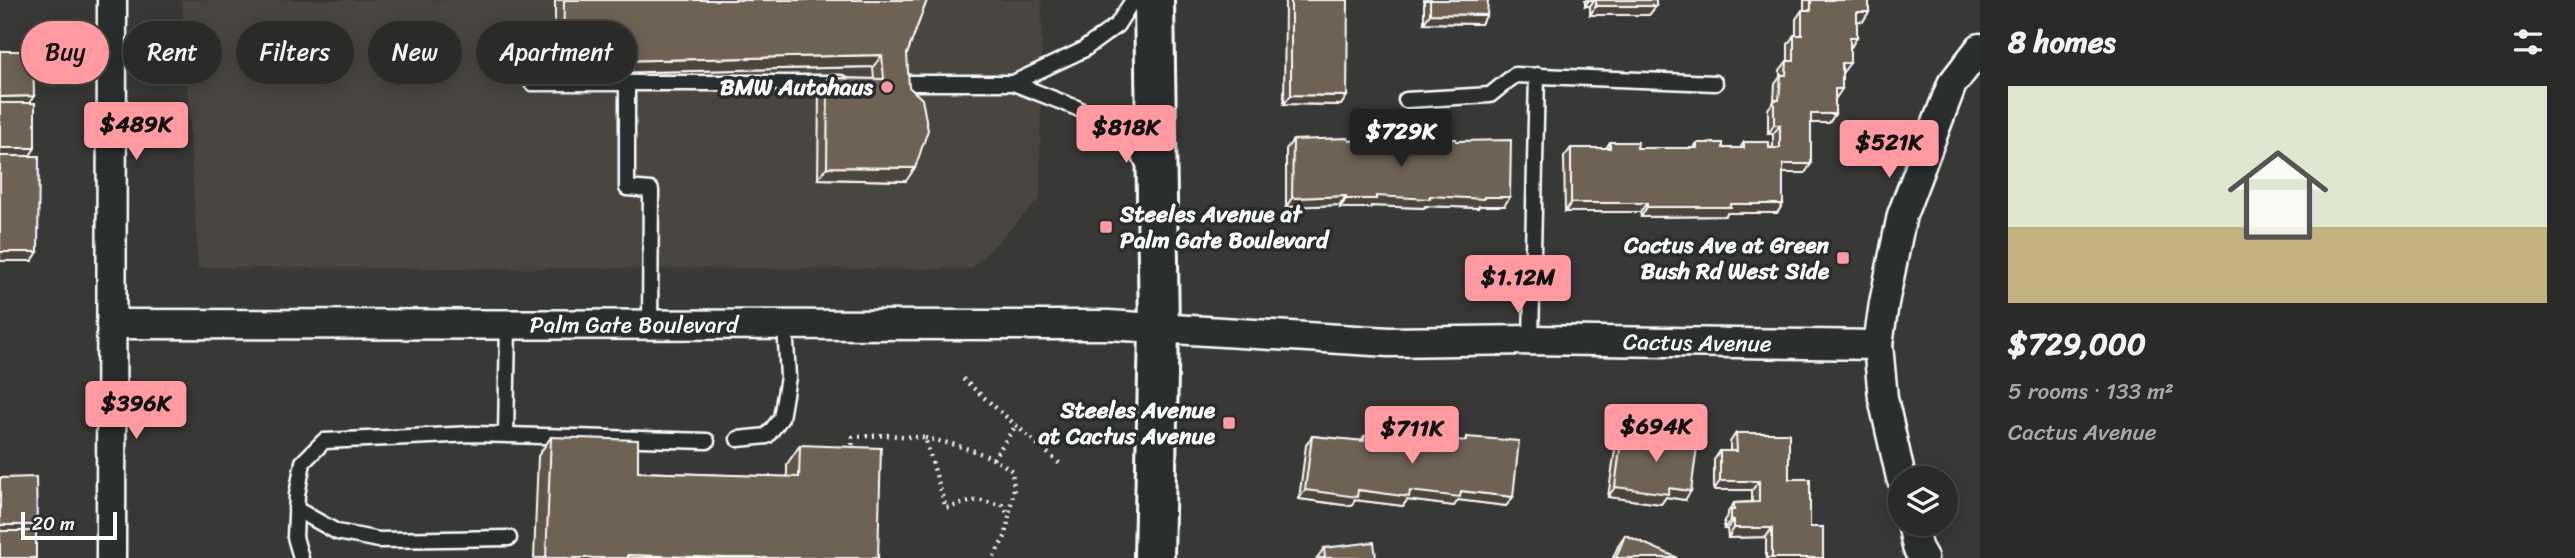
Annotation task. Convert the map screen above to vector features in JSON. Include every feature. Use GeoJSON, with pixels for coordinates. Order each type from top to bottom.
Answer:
{"type":"FeatureCollection","features":[{"type":"Feature","properties":{"kind":"main road"},"geometry":{"type":"LineString","coordinates":[[1154,0],[1159,329],[1154,558]]}},
{"type":"Feature","properties":{"kind":"street"},"geometry":{"type":"LineString","coordinates":[[111,558],[112,0]]}},
{"type":"Feature","properties":{"kind":"street"},"geometry":{"type":"LineString","coordinates":[[1898,466],[1883,398],[1878,345],[1902,215],[1952,84],[1980,48]]}},
{"type":"Feature","properties":{"kind":"street","name":"Palm Gate Boulevard"},"geometry":{"type":"LineString","coordinates":[[111,324],[1095,325],[1159,329]]}},
{"type":"Feature","properties":{"kind":"street","name":"Cactus Avenue"},"geometry":{"type":"LineString","coordinates":[[1159,329],[1220,330],[1390,342],[1531,340],[1878,345]]}},
{"type":"Feature","properties":{"kind":"street"},"geometry":{"type":"LineString","coordinates":[[1915,536],[1923,558]]}},
{"type":"Feature","properties":{"kind":"lane"},"geometry":{"type":"LineString","coordinates":[[1013,83],[1083,50],[1117,25],[1133,0]]}},
{"type":"Feature","properties":{"kind":"lane"},"geometry":{"type":"LineString","coordinates":[[1406,100],[1490,95],[1515,75],[1714,83]]}},
{"type":"Feature","properties":{"kind":"lane"},"geometry":{"type":"LineString","coordinates":[[1531,340],[1537,75]]}},
{"type":"Feature","properties":{"kind":"lane"},"geometry":{"type":"LineString","coordinates":[[637,83],[860,83]]}},
{"type":"Feature","properties":{"kind":"lane"},"geometry":{"type":"LineString","coordinates":[[899,83],[1013,83],[1077,108],[1111,127],[1136,151],[1156,183]]}},
{"type":"Feature","properties":{"kind":"lane"},"geometry":{"type":"LineString","coordinates":[[627,84],[627,188],[651,190],[650,324]]}},
{"type":"Feature","properties":{"kind":"lane"},"geometry":{"type":"LineString","coordinates":[[506,435],[508,324]]}},
{"type":"Feature","properties":{"kind":"lane"},"geometry":{"type":"LineString","coordinates":[[738,439],[767,436],[781,418],[788,377],[785,325]]}},
{"type":"Feature","properties":{"kind":"lane"},"geometry":{"type":"LineString","coordinates":[[301,558],[295,537],[303,462],[324,441],[473,434],[707,441]]}},
{"type":"Feature","properties":{"kind":"lane"},"geometry":{"type":"LineString","coordinates":[[296,509],[337,532],[379,540],[509,538]]}},
{"type":"Feature","properties":{"kind":"path"},"geometry":{"type":"LineString","coordinates":[[963,379],[1060,464]]}},
{"type":"Feature","properties":{"kind":"path"},"geometry":{"type":"LineString","coordinates":[[993,459],[1017,424]]}},
{"type":"Feature","properties":{"kind":"path"},"geometry":{"type":"LineString","coordinates":[[840,454],[852,455],[853,437],[887,435],[925,438],[951,443],[993,459],[1012,471],[1014,488],[1006,535],[993,558]]}},
{"type":"Feature","properties":{"kind":"path"},"geometry":{"type":"LineString","coordinates":[[925,438],[946,508],[977,500],[1002,505],[1009,515]]}},
{"type":"Feature","properties":{"kind":"shaded area"},"geometry":{"type":"Polygon","coordinates":[[[182,0],[1042,0],[1040,199],[971,269],[198,268],[187,84],[222,84],[222,21],[183,21],[182,0]]]}},
{"type":"Feature","properties":{"kind":"building","name":"BMW Autohaus"},"geometry":{"type":"Polygon","coordinates":[[[564,0],[927,0],[907,54],[909,87],[922,99],[928,130],[915,168],[827,167],[828,78],[884,79],[882,55],[637,60],[637,21],[564,21],[564,0]]]}},
{"type":"Feature","properties":{"kind":"building"},"geometry":{"type":"Polygon","coordinates":[[[1291,0],[1348,0],[1347,96],[1291,95],[1291,0]]]}},
{"type":"Feature","properties":{"kind":"building"},"geometry":{"type":"Polygon","coordinates":[[[1430,0],[1488,0],[1487,15],[1430,14],[1430,0]]]}},
{"type":"Feature","properties":{"kind":"building"},"geometry":{"type":"Polygon","coordinates":[[[1596,0],[1656,0],[1656,6],[1596,6],[1596,0]]]}},
{"type":"Feature","properties":{"kind":"building"},"geometry":{"type":"Polygon","coordinates":[[[1811,0],[1869,0],[1869,12],[1857,12],[1857,37],[1850,37],[1850,63],[1842,63],[1842,89],[1835,89],[1835,114],[1811,114],[1811,164],[1783,164],[1783,204],[1647,207],[1647,203],[1571,203],[1571,148],[1610,148],[1610,142],[1638,142],[1637,148],[1697,148],[1697,143],[1723,143],[1723,148],[1744,148],[1744,142],[1769,142],[1769,148],[1780,148],[1780,125],[1774,125],[1774,100],[1779,100],[1781,75],[1786,75],[1787,61],[1794,61],[1794,35],[1802,35],[1802,10],[1811,10],[1811,0]]]}},
{"type":"Feature","properties":{"kind":"building"},"geometry":{"type":"Polygon","coordinates":[[[0,51],[21,51],[21,84],[34,84],[34,96],[0,97],[0,51]]]}},
{"type":"Feature","properties":{"kind":"building"},"geometry":{"type":"Polygon","coordinates":[[[0,103],[35,103],[35,148],[0,148],[0,103]]]}},
{"type":"Feature","properties":{"kind":"building"},"geometry":{"type":"Polygon","coordinates":[[[1348,138],[1349,141],[1403,139],[1403,142],[1427,142],[1427,139],[1511,140],[1510,197],[1292,198],[1293,140],[1348,138]]]}},
{"type":"Feature","properties":{"kind":"building"},"geometry":{"type":"Polygon","coordinates":[[[0,156],[39,156],[38,252],[0,252],[0,156]]]}},
{"type":"Feature","properties":{"kind":"building"},"geometry":{"type":"Polygon","coordinates":[[[1736,433],[1789,433],[1789,479],[1810,479],[1810,527],[1823,527],[1823,558],[1772,558],[1772,528],[1734,528],[1731,510],[1734,510],[1734,503],[1759,502],[1759,481],[1720,481],[1720,451],[1737,451],[1736,433]]]}},
{"type":"Feature","properties":{"kind":"building"},"geometry":{"type":"Polygon","coordinates":[[[1622,434],[1698,440],[1691,491],[1669,488],[1668,494],[1615,487],[1622,434]]]}},
{"type":"Feature","properties":{"kind":"building"},"geometry":{"type":"Polygon","coordinates":[[[1312,436],[1364,441],[1364,436],[1415,442],[1415,437],[1519,441],[1513,497],[1461,491],[1460,497],[1410,491],[1409,497],[1358,490],[1357,497],[1305,490],[1312,436]]]}},
{"type":"Feature","properties":{"kind":"building"},"geometry":{"type":"Polygon","coordinates":[[[551,437],[638,440],[638,472],[799,477],[800,445],[881,448],[878,558],[628,555],[628,558],[546,558],[551,437]]]}},
{"type":"Feature","properties":{"kind":"building"},"geometry":{"type":"Polygon","coordinates":[[[36,477],[37,525],[0,525],[0,478],[36,477]]]}},
{"type":"Feature","properties":{"kind":"building"},"geometry":{"type":"Polygon","coordinates":[[[0,531],[36,531],[36,558],[0,558],[0,531]]]}},
{"type":"Feature","properties":{"kind":"building"},"geometry":{"type":"Polygon","coordinates":[[[1625,535],[1676,557],[1616,558],[1625,535]]]}},
{"type":"Feature","properties":{"kind":"building"},"geometry":{"type":"Polygon","coordinates":[[[1374,542],[1376,558],[1325,558],[1324,548],[1374,542]]]}},
{"type":"Feature","properties":{"kind":"place","name":"BMW Autohaus"},"geometry":{"type":"Point","coordinates":[887,87]}},
{"type":"Feature","properties":{"kind":"place","name":"Steeles Avenue at Palm Gate Boulevard"},"geometry":{"type":"Point","coordinates":[1106,227]}},
{"type":"Feature","properties":{"kind":"place","name":"Cactus Ave at Green Bush Rd West Side"},"geometry":{"type":"Point","coordinates":[1843,258]}},
{"type":"Feature","properties":{"kind":"place","name":"Steeles Avenue at Cactus Avenue"},"geometry":{"type":"Point","coordinates":[1229,423]}}]}
